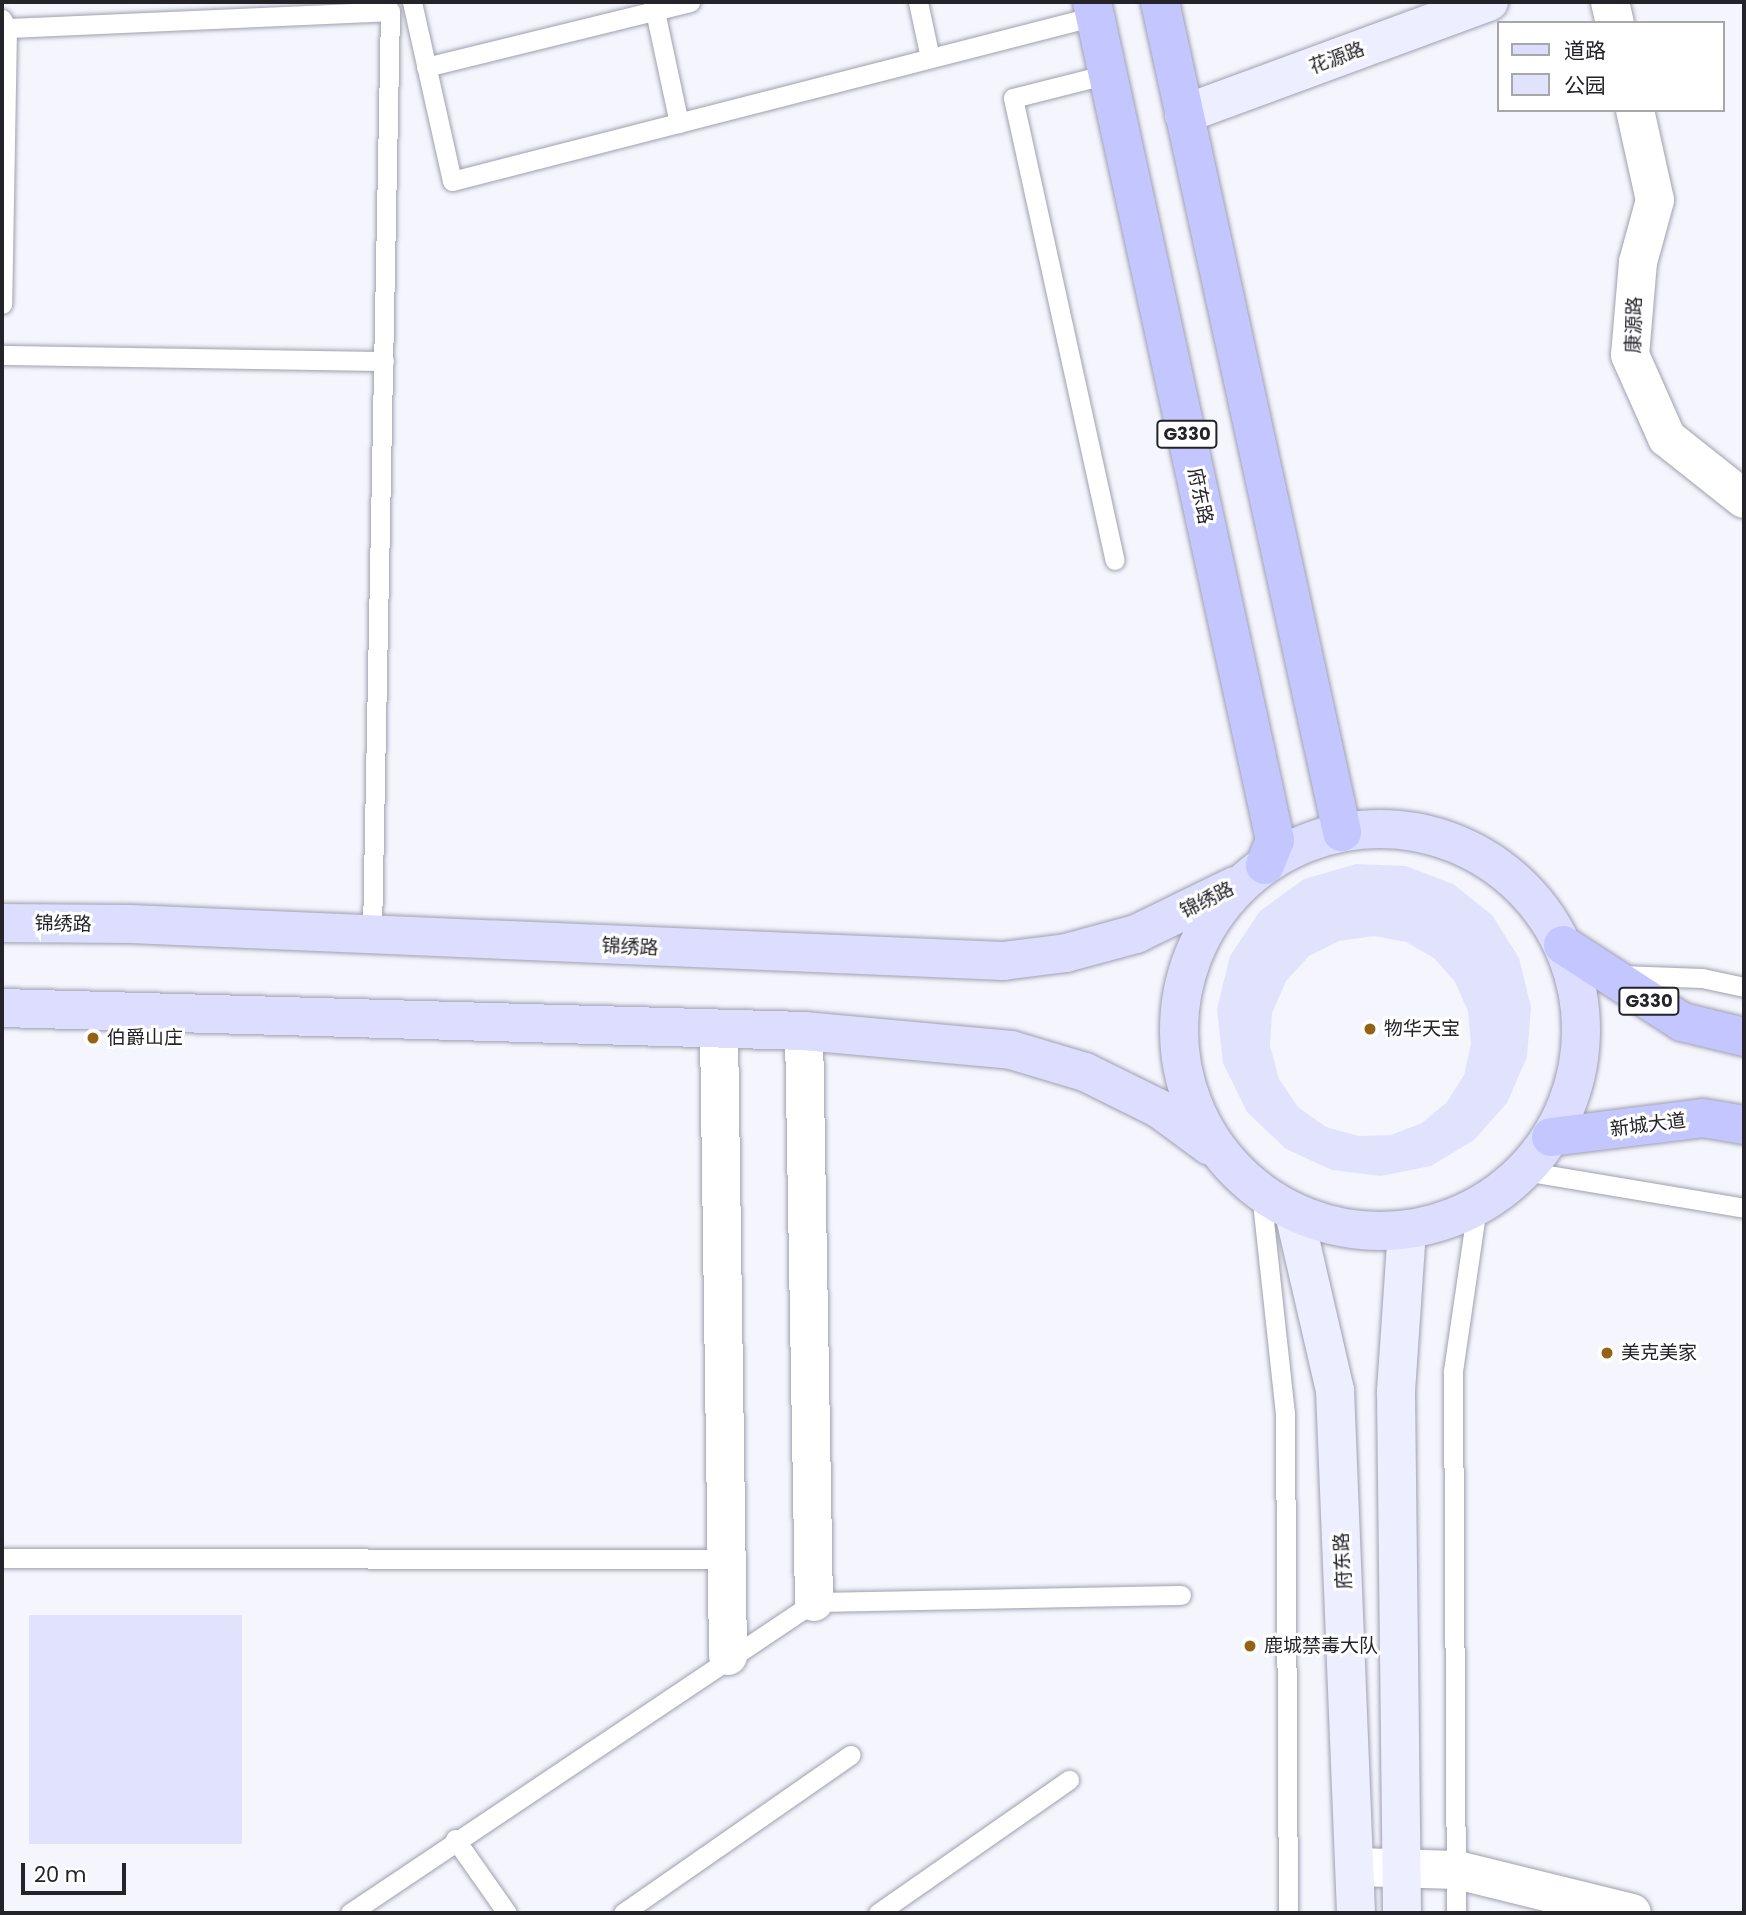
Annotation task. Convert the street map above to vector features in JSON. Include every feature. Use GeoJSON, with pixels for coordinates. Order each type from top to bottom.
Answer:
{"type":"FeatureCollection","features":[{"type":"Feature","properties":{"kind":"highway"},"geometry":{"type":"LineString","coordinates":[[1160,2],[1342,832]]}},
{"type":"Feature","properties":{"kind":"highway","name":"府东路"},"geometry":{"type":"LineString","coordinates":[[1093,9],[1275,840],[1254,874]]}},
{"type":"Feature","properties":{"kind":"highway","name":"G330"},"geometry":{"type":"LineString","coordinates":[[1563,945],[1682,1022],[1744,1037]]}},
{"type":"Feature","properties":{"kind":"highway","name":"新城大道"},"geometry":{"type":"LineString","coordinates":[[1551,1137],[1703,1118],[1744,1125]]}},
{"type":"Feature","properties":{"kind":"main road","name":"花源路"},"geometry":{"type":"LineString","coordinates":[[1184,114],[1489,2]]}},
{"type":"Feature","properties":{"kind":"main road"},"geometry":{"type":"LineString","coordinates":[[2,1008],[719,1032],[804,1031],[1011,1049],[1085,1072],[1146,1102],[1220,1154],[1261,1193],[1294,1213],[1365,1231],[1407,1230],[1477,1208],[1524,1171],[1551,1137],[1571,1096],[1582,1041],[1580,996],[1563,945],[1537,903],[1477,854],[1420,834],[1342,832],[1293,848],[1254,874],[1215,914],[1193,953],[1179,1010],[1179,1050],[1194,1111],[1220,1154]]}},
{"type":"Feature","properties":{"kind":"main road","name":"锦绣路"},"geometry":{"type":"LineString","coordinates":[[2,923],[372,934],[1003,961],[1066,953],[1136,934],[1254,874]]}},
{"type":"Feature","properties":{"kind":"main road","name":"府东路"},"geometry":{"type":"LineString","coordinates":[[1294,1213],[1335,1390],[1357,1867],[1356,1913]]}},
{"type":"Feature","properties":{"kind":"main road"},"geometry":{"type":"LineString","coordinates":[[1402,1913],[1396,1391],[1407,1230]]}},
{"type":"Feature","properties":{"kind":"street"},"geometry":{"type":"LineString","coordinates":[[1610,2],[1615,21]]}},
{"type":"Feature","properties":{"kind":"street","name":"康源路"},"geometry":{"type":"LineString","coordinates":[[1635,112],[1655,200],[1638,262],[1630,355],[1667,438],[1744,499]]}},
{"type":"Feature","properties":{"kind":"street"},"geometry":{"type":"LineString","coordinates":[[804,1031],[814,1602]]}},
{"type":"Feature","properties":{"kind":"street"},"geometry":{"type":"LineString","coordinates":[[719,1032],[728,1656]]}},
{"type":"Feature","properties":{"kind":"street"},"geometry":{"type":"LineString","coordinates":[[1357,1867],[1402,1866],[1457,1870],[1632,1913]]}},
{"type":"Feature","properties":{"kind":"lane"},"geometry":{"type":"LineString","coordinates":[[412,2],[452,181],[930,58],[1093,9]]}},
{"type":"Feature","properties":{"kind":"lane"},"geometry":{"type":"LineString","coordinates":[[426,66],[654,6],[690,2]]}},
{"type":"Feature","properties":{"kind":"lane"},"geometry":{"type":"LineString","coordinates":[[918,2],[930,58]]}},
{"type":"Feature","properties":{"kind":"lane"},"geometry":{"type":"LineString","coordinates":[[654,6],[679,123]]}},
{"type":"Feature","properties":{"kind":"lane"},"geometry":{"type":"LineString","coordinates":[[2,304],[4,23],[390,12],[372,934]]}},
{"type":"Feature","properties":{"kind":"lane"},"geometry":{"type":"LineString","coordinates":[[1108,74],[1013,98],[1115,560]]}},
{"type":"Feature","properties":{"kind":"lane"},"geometry":{"type":"LineString","coordinates":[[2,355],[384,361]]}},
{"type":"Feature","properties":{"kind":"lane"},"geometry":{"type":"LineString","coordinates":[[1608,974],[1702,978],[1744,987]]}},
{"type":"Feature","properties":{"kind":"lane"},"geometry":{"type":"LineString","coordinates":[[1524,1171],[1744,1208]]}},
{"type":"Feature","properties":{"kind":"lane"},"geometry":{"type":"LineString","coordinates":[[1261,1193],[1285,1413],[1288,1913]]}},
{"type":"Feature","properties":{"kind":"lane"},"geometry":{"type":"LineString","coordinates":[[1456,1913],[1453,1371],[1477,1208]]}},
{"type":"Feature","properties":{"kind":"lane"},"geometry":{"type":"LineString","coordinates":[[2,1558],[726,1559]]}},
{"type":"Feature","properties":{"kind":"lane"},"geometry":{"type":"LineString","coordinates":[[349,1913],[728,1656],[814,1602],[1181,1595]]}},
{"type":"Feature","properties":{"kind":"lane"},"geometry":{"type":"LineString","coordinates":[[623,1913],[850,1755]]}},
{"type":"Feature","properties":{"kind":"lane"},"geometry":{"type":"LineString","coordinates":[[878,1913],[1069,1780]]}},
{"type":"Feature","properties":{"kind":"lane"},"geometry":{"type":"LineString","coordinates":[[455,1839],[507,1913]]}},
{"type":"Feature","properties":{"kind":"green space"},"geometry":{"type":"Polygon","coordinates":[[[1356,864],[1406,866],[1453,884],[1492,915],[1519,958],[1531,1007],[1527,1057],[1507,1103],[1474,1140],[1431,1166],[1381,1176],[1332,1170],[1286,1149],[1247,1112],[1223,1063],[1217,1009],[1230,956],[1260,911],[1304,879],[1356,864]],[[1374,936],[1339,941],[1309,956],[1286,981],[1272,1013],[1270,1046],[1279,1079],[1298,1107],[1326,1127],[1359,1136],[1391,1135],[1422,1123],[1447,1102],[1464,1075],[1471,1044],[1468,1011],[1455,982],[1434,958],[1406,942],[1374,936]]]}},
{"type":"Feature","properties":{"kind":"green space"},"geometry":{"type":"Polygon","coordinates":[[[29,1615],[242,1615],[242,1844],[29,1844],[29,1615]]]}},
{"type":"Feature","properties":{"kind":"place","name":"物华天宝"},"geometry":{"type":"Point","coordinates":[1370,1029]}},
{"type":"Feature","properties":{"kind":"place","name":"伯爵山庄"},"geometry":{"type":"Point","coordinates":[93,1038]}},
{"type":"Feature","properties":{"kind":"place","name":"美克美家"},"geometry":{"type":"Point","coordinates":[1607,1353]}},
{"type":"Feature","properties":{"kind":"place","name":"鹿城禁毒大队"},"geometry":{"type":"Point","coordinates":[1250,1646]}}]}
